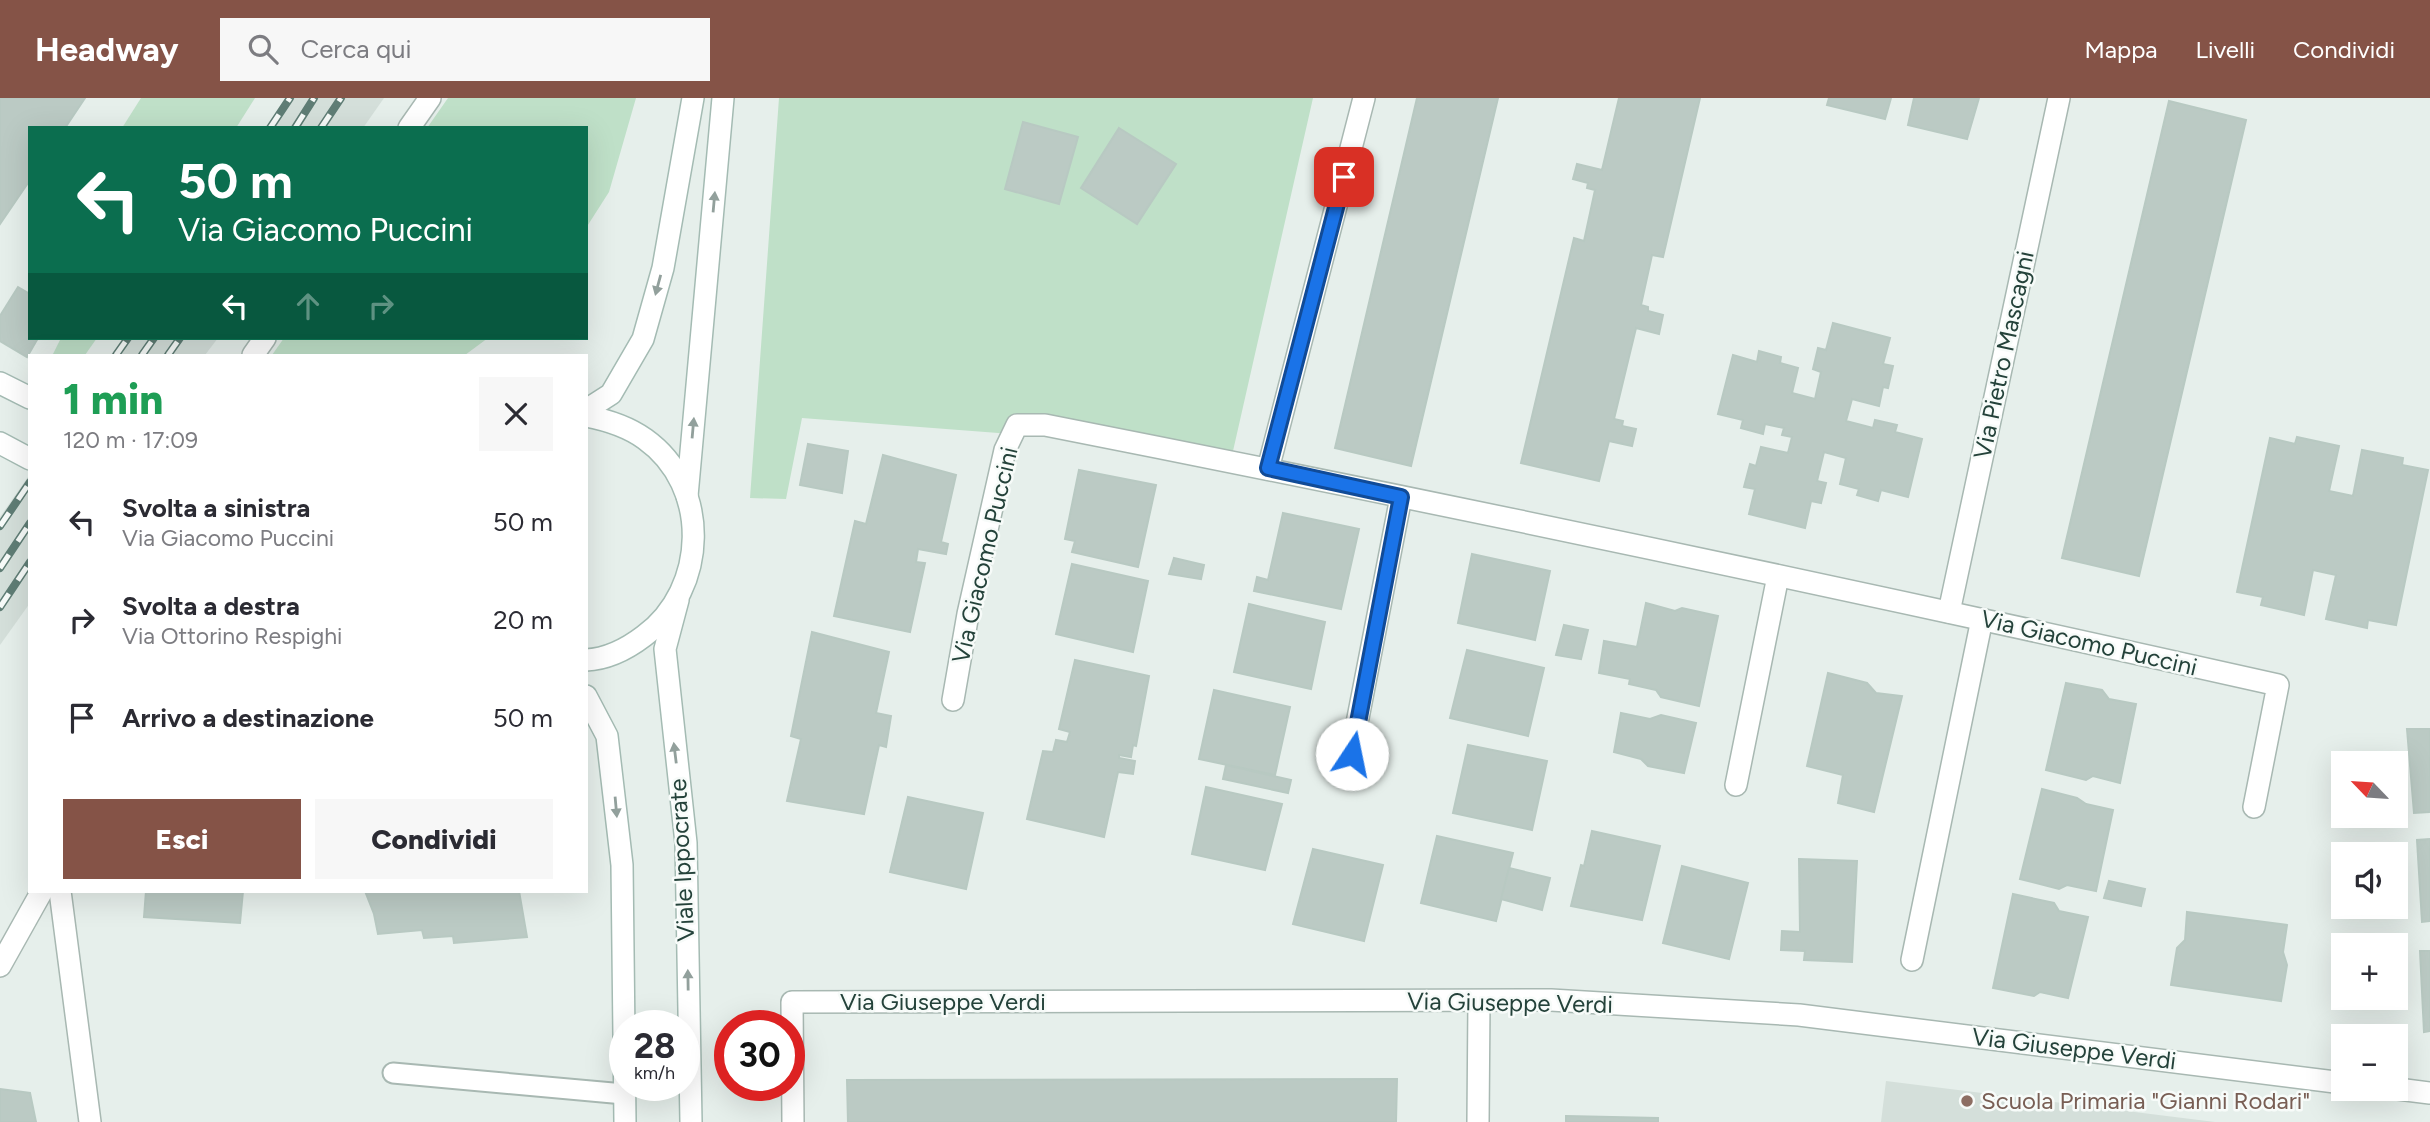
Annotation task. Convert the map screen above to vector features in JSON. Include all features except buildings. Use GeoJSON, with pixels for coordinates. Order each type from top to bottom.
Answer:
{"type":"FeatureCollection","features":[{"type":"Feature","properties":{"kind":"street"},"geometry":{"type":"LineString","coordinates":[[410,126],[430,98]]}},
{"type":"Feature","properties":{"kind":"street"},"geometry":{"type":"LineString","coordinates":[[588,411],[611,394],[643,339],[663,268],[693,98]]}},
{"type":"Feature","properties":{"kind":"street"},"geometry":{"type":"LineString","coordinates":[[687,496],[723,98]]}},
{"type":"Feature","properties":{"kind":"street"},"geometry":{"type":"LineString","coordinates":[[1268,468],[1364,98]]}},
{"type":"Feature","properties":{"kind":"street","name":"Via Pietro Mascagni"},"geometry":{"type":"LineString","coordinates":[[1949,612],[2059,98]]}},
{"type":"Feature","properties":{"kind":"street"},"geometry":{"type":"LineString","coordinates":[[0,383],[28,397]]}},
{"type":"Feature","properties":{"kind":"street"},"geometry":{"type":"LineString","coordinates":[[588,414],[615,422],[646,439],[671,464],[687,496],[694,531],[691,567],[678,600],[657,627],[629,648],[597,660],[588,660]]}},
{"type":"Feature","properties":{"kind":"street","name":"Via Giacomo Puccini"},"geometry":{"type":"LineString","coordinates":[[953,700],[968,614],[1005,450],[1017,425],[1045,425],[1268,468],[1982,619],[2278,685],[2254,807]]}},
{"type":"Feature","properties":{"kind":"street"},"geometry":{"type":"LineString","coordinates":[[0,443],[28,458]]}},
{"type":"Feature","properties":{"kind":"street"},"geometry":{"type":"LineString","coordinates":[[1352,754],[1401,497]]}},
{"type":"Feature","properties":{"kind":"street"},"geometry":{"type":"LineString","coordinates":[[1736,785],[1778,576]]}},
{"type":"Feature","properties":{"kind":"street","name":"Viale Ippocrate"},"geometry":{"type":"LineString","coordinates":[[678,600],[665,649],[686,843],[691,1122]]}},
{"type":"Feature","properties":{"kind":"street"},"geometry":{"type":"LineString","coordinates":[[1912,960],[1982,619]]}},
{"type":"Feature","properties":{"kind":"street"},"geometry":{"type":"LineString","coordinates":[[588,700],[607,736],[616,805],[622,865],[623,1010]]}},
{"type":"Feature","properties":{"kind":"street"},"geometry":{"type":"LineString","coordinates":[[0,966],[41,893]]}},
{"type":"Feature","properties":{"kind":"street"},"geometry":{"type":"LineString","coordinates":[[60,893],[90,1122]]}},
{"type":"Feature","properties":{"kind":"street"},"geometry":{"type":"LineString","coordinates":[[1478,1122],[1479,1000]]}},
{"type":"Feature","properties":{"kind":"street","name":"Via Giuseppe Verdi"},"geometry":{"type":"LineString","coordinates":[[793,1122],[792,1002],[1551,1000],[1799,1015],[2331,1082]]}},
{"type":"Feature","properties":{"kind":"street"},"geometry":{"type":"LineString","coordinates":[[2408,1090],[2430,1093]]}},
{"type":"Feature","properties":{"kind":"street"},"geometry":{"type":"LineString","coordinates":[[624,1101],[625,1122]]}},
{"type":"Feature","properties":{"kind":"lane"},"geometry":{"type":"LineString","coordinates":[[393,1073],[609,1093]]}},
{"type":"Feature","properties":{"kind":"shaded area"},"geometry":{"type":"Polygon","coordinates":[[[287,98],[384,98],[364,126],[268,126],[287,98]]]}},
{"type":"Feature","properties":{"kind":"shaded area"},"geometry":{"type":"Polygon","coordinates":[[[122,340],[216,340],[206,354],[112,354],[122,340]]]}},
{"type":"Feature","properties":{"kind":"shaded area"},"geometry":{"type":"Polygon","coordinates":[[[28,477],[28,606],[0,645],[0,517],[28,477]]]}},
{"type":"Feature","properties":{"kind":"shaded area","name":"Scuola Primaria \"Gianni Rodari\""},"geometry":{"type":"Polygon","coordinates":[[[1886,1081],[2215,1122],[1881,1122],[1886,1081]]]}},
{"type":"Feature","properties":{"kind":"green space"},"geometry":{"type":"Polygon","coordinates":[[[141,98],[255,98],[237,126],[123,126],[141,98]]]}},
{"type":"Feature","properties":{"kind":"green space"},"geometry":{"type":"Polygon","coordinates":[[[448,98],[636,98],[609,192],[588,225],[588,126],[428,126],[448,98]]]}},
{"type":"Feature","properties":{"kind":"green space"},"geometry":{"type":"Polygon","coordinates":[[[779,98],[1313,98],[1233,451],[802,418],[786,499],[750,498],[779,98]]]}},
{"type":"Feature","properties":{"kind":"green space"},"geometry":{"type":"Polygon","coordinates":[[[60,340],[96,340],[86,354],[53,354],[60,340]]]}},
{"type":"Feature","properties":{"kind":"green space"},"geometry":{"type":"Polygon","coordinates":[[[283,340],[485,340],[466,354],[273,354],[283,340]]]}},
{"type":"Feature","properties":{"kind":"railway"},"geometry":{"type":"LineString","coordinates":[[271,126],[290,98]]}},
{"type":"Feature","properties":{"kind":"railway"},"geometry":{"type":"LineString","coordinates":[[296,126],[314,98]]}},
{"type":"Feature","properties":{"kind":"railway"},"geometry":{"type":"LineString","coordinates":[[322,126],[341,98]]}},
{"type":"Feature","properties":{"kind":"railway"},"geometry":{"type":"LineString","coordinates":[[117,354],[127,340]]}},
{"type":"Feature","properties":{"kind":"railway"},"geometry":{"type":"LineString","coordinates":[[143,354],[153,340]]}},
{"type":"Feature","properties":{"kind":"railway"},"geometry":{"type":"LineString","coordinates":[[169,354],[179,340]]}},
{"type":"Feature","properties":{"kind":"railway"},"geometry":{"type":"LineString","coordinates":[[0,526],[28,485]]}},
{"type":"Feature","properties":{"kind":"railway"},"geometry":{"type":"LineString","coordinates":[[0,568],[28,526]]}},
{"type":"Feature","properties":{"kind":"railway"},"geometry":{"type":"LineString","coordinates":[[0,607],[28,565]]}},
{"type":"Feature","properties":{"kind":"place","name":"Scuola Primaria \"Gianni Rodari\""},"geometry":{"type":"Point","coordinates":[1967,1101]}},
{"type":"Feature","properties":{"kind":"route"},"geometry":{"type":"LineString","coordinates":[[1344,177],[1268,468],[1401,497],[1352,754]]}}]}
